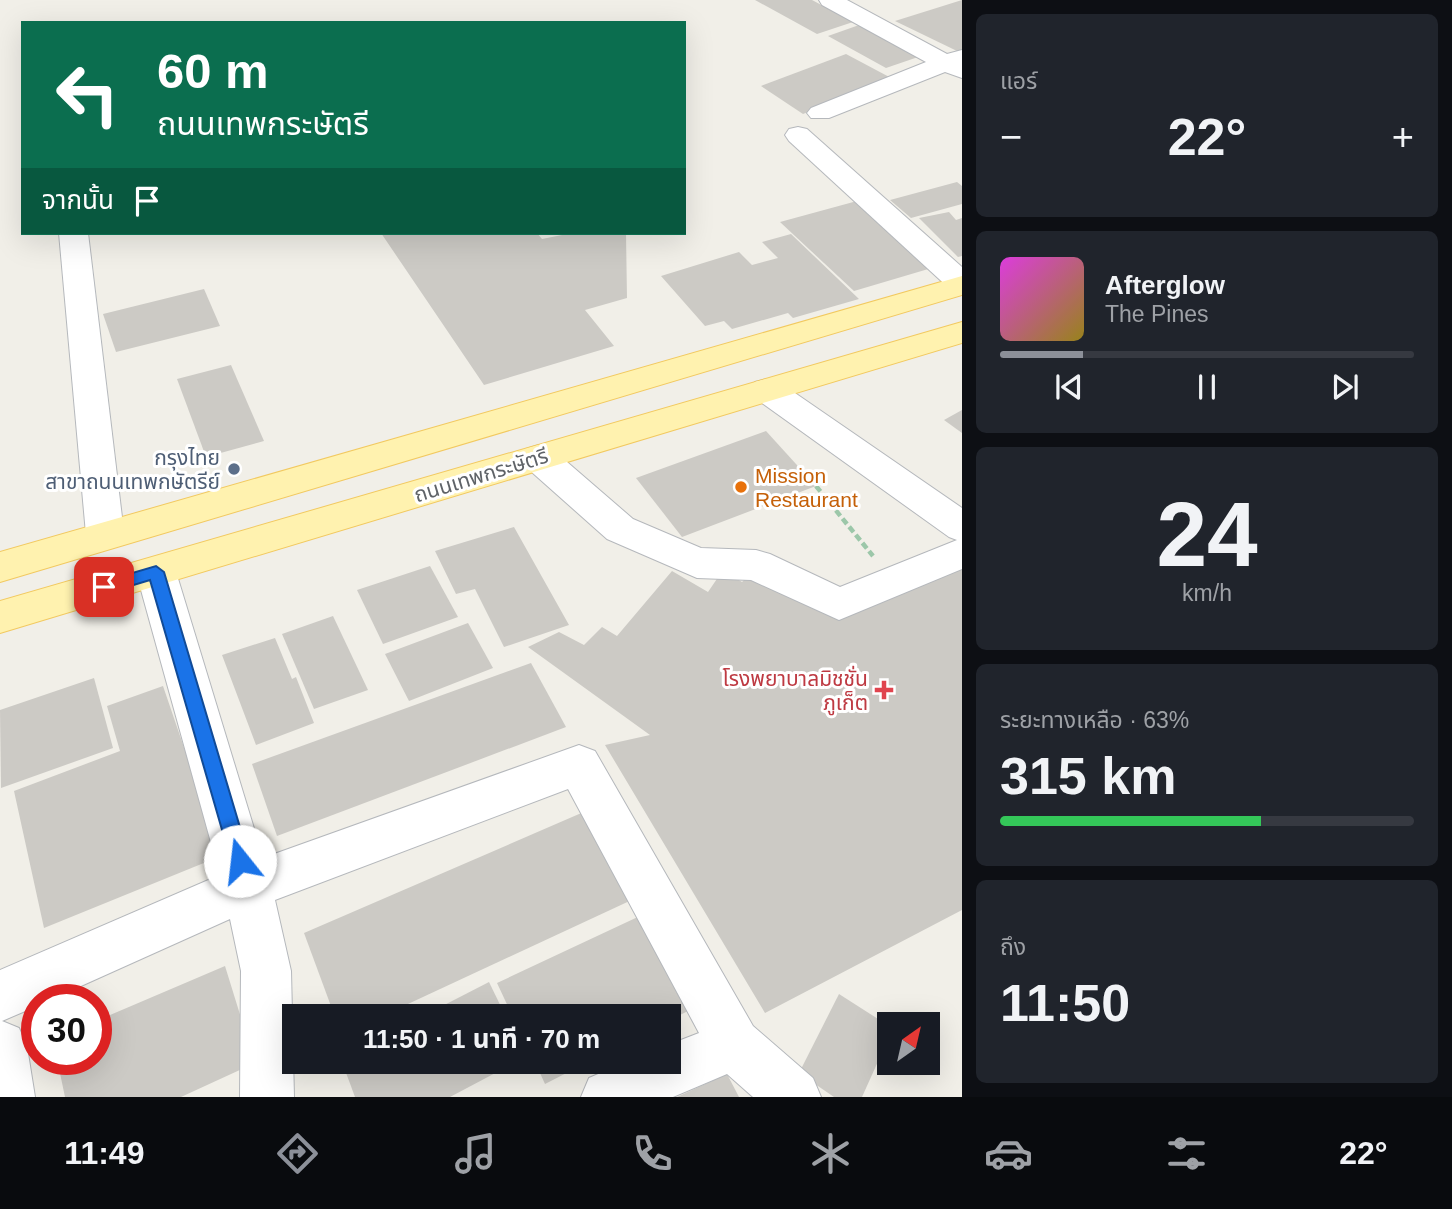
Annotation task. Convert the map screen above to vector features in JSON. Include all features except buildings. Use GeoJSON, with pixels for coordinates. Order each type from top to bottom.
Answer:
{"type":"FeatureCollection","features":[{"type":"Feature","properties":{"kind":"main road"},"geometry":{"type":"LineString","coordinates":[[0,568],[105,534],[962,284]]}},
{"type":"Feature","properties":{"kind":"main road","name":"ถนนเทพกระษัตรี"},"geometry":{"type":"LineString","coordinates":[[0,617],[962,332]]}},
{"type":"Feature","properties":{"kind":"street"},"geometry":{"type":"LineString","coordinates":[[831,0],[957,64]]}},
{"type":"Feature","properties":{"kind":"street"},"geometry":{"type":"LineString","coordinates":[[820,113],[957,64]]}},
{"type":"Feature","properties":{"kind":"street"},"geometry":{"type":"LineString","coordinates":[[798,135],[962,284]]}},
{"type":"Feature","properties":{"kind":"street"},"geometry":{"type":"LineString","coordinates":[[73,235],[105,534]]}},
{"type":"Feature","properties":{"kind":"street"},"geometry":{"type":"LineString","coordinates":[[767,390],[962,527]]}},
{"type":"Feature","properties":{"kind":"street"},"geometry":{"type":"LineString","coordinates":[[539,458],[620,528],[697,563],[756,565],[839,604],[962,553]]}},
{"type":"Feature","properties":{"kind":"street"},"geometry":{"type":"LineString","coordinates":[[156,572],[248,887],[266,971],[267,1097]]}},
{"type":"Feature","properties":{"kind":"street"},"geometry":{"type":"LineString","coordinates":[[0,996],[248,887],[579,765],[734,1045],[794,1097]]}},
{"type":"Feature","properties":{"kind":"street"},"geometry":{"type":"LineString","coordinates":[[608,1097],[734,1045]]}},
{"type":"Feature","properties":{"kind":"street"},"geometry":{"type":"LineString","coordinates":[[0,1047],[8,1097]]}},
{"type":"Feature","properties":{"kind":"path"},"geometry":{"type":"LineString","coordinates":[[816,486],[895,582]]}},
{"type":"Feature","properties":{"kind":"place","name":"กรุงไทย สาขาถนนเทพกษัตรีย์"},"geometry":{"type":"Point","coordinates":[234,469]}},
{"type":"Feature","properties":{"kind":"place","name":"Mission Restaurant"},"geometry":{"type":"Point","coordinates":[741,487]}},
{"type":"Feature","properties":{"kind":"place","name":"โรงพยาบาลมิชชั่น ภูเก็ต"},"geometry":{"type":"Point","coordinates":[884,690]}},
{"type":"Feature","properties":{"kind":"route"},"geometry":{"type":"LineString","coordinates":[[104,587],[156,572],[240,861]]}}]}
